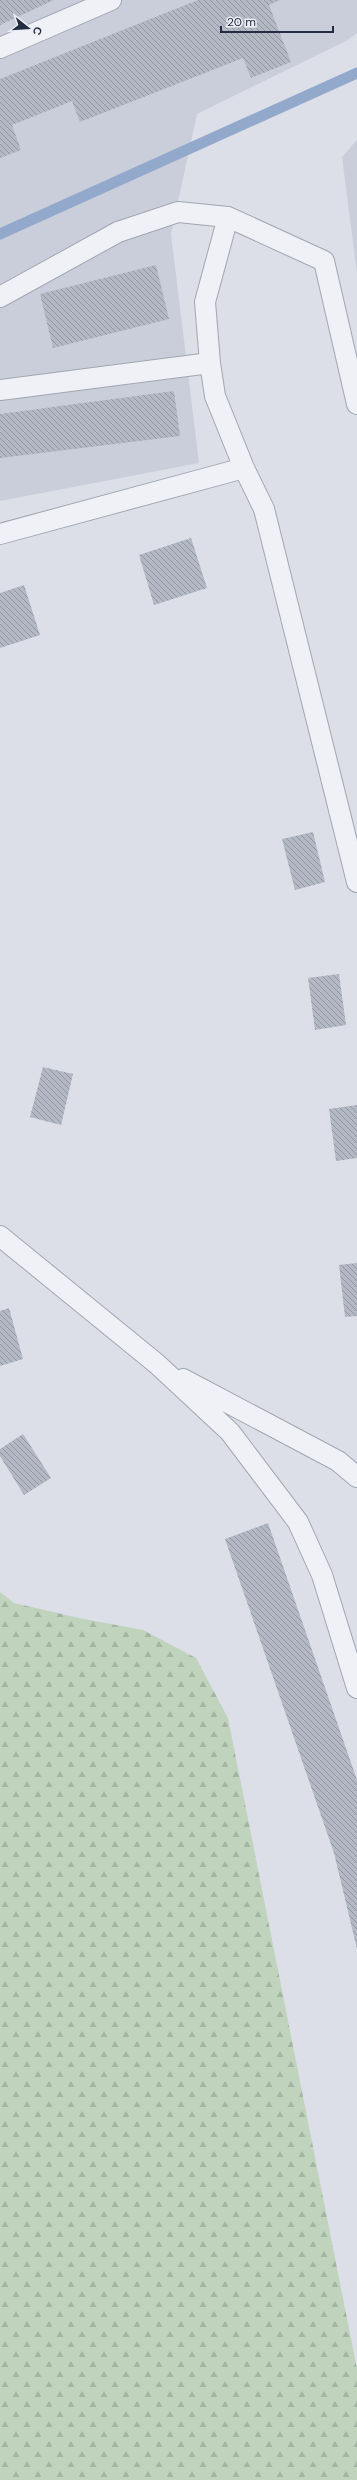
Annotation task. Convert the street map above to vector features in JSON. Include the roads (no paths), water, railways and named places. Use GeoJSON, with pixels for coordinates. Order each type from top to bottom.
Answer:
{"type":"FeatureCollection","features":[{"type":"Feature","properties":{"kind":"lane"},"geometry":{"type":"LineString","coordinates":[[0,48],[111,0]]}},
{"type":"Feature","properties":{"kind":"lane"},"geometry":{"type":"LineString","coordinates":[[0,297],[118,232],[178,212],[228,217],[324,261],[357,404]]}},
{"type":"Feature","properties":{"kind":"lane"},"geometry":{"type":"LineString","coordinates":[[228,217],[205,302],[210,363],[215,396],[244,468],[264,509],[357,882]]}},
{"type":"Feature","properties":{"kind":"lane"},"geometry":{"type":"LineString","coordinates":[[0,390],[210,363]]}},
{"type":"Feature","properties":{"kind":"lane"},"geometry":{"type":"LineString","coordinates":[[0,534],[244,468]]}},
{"type":"Feature","properties":{"kind":"lane"},"geometry":{"type":"LineString","coordinates":[[0,1236],[157,1364],[230,1432],[298,1522],[322,1575],[357,1688]]}},
{"type":"Feature","properties":{"kind":"lane"},"geometry":{"type":"LineString","coordinates":[[157,1364],[338,1461],[357,1477]]}},
{"type":"Feature","properties":{"kind":"waterway"},"geometry":{"type":"LineString","coordinates":[[0,234],[357,73]]}}]}
